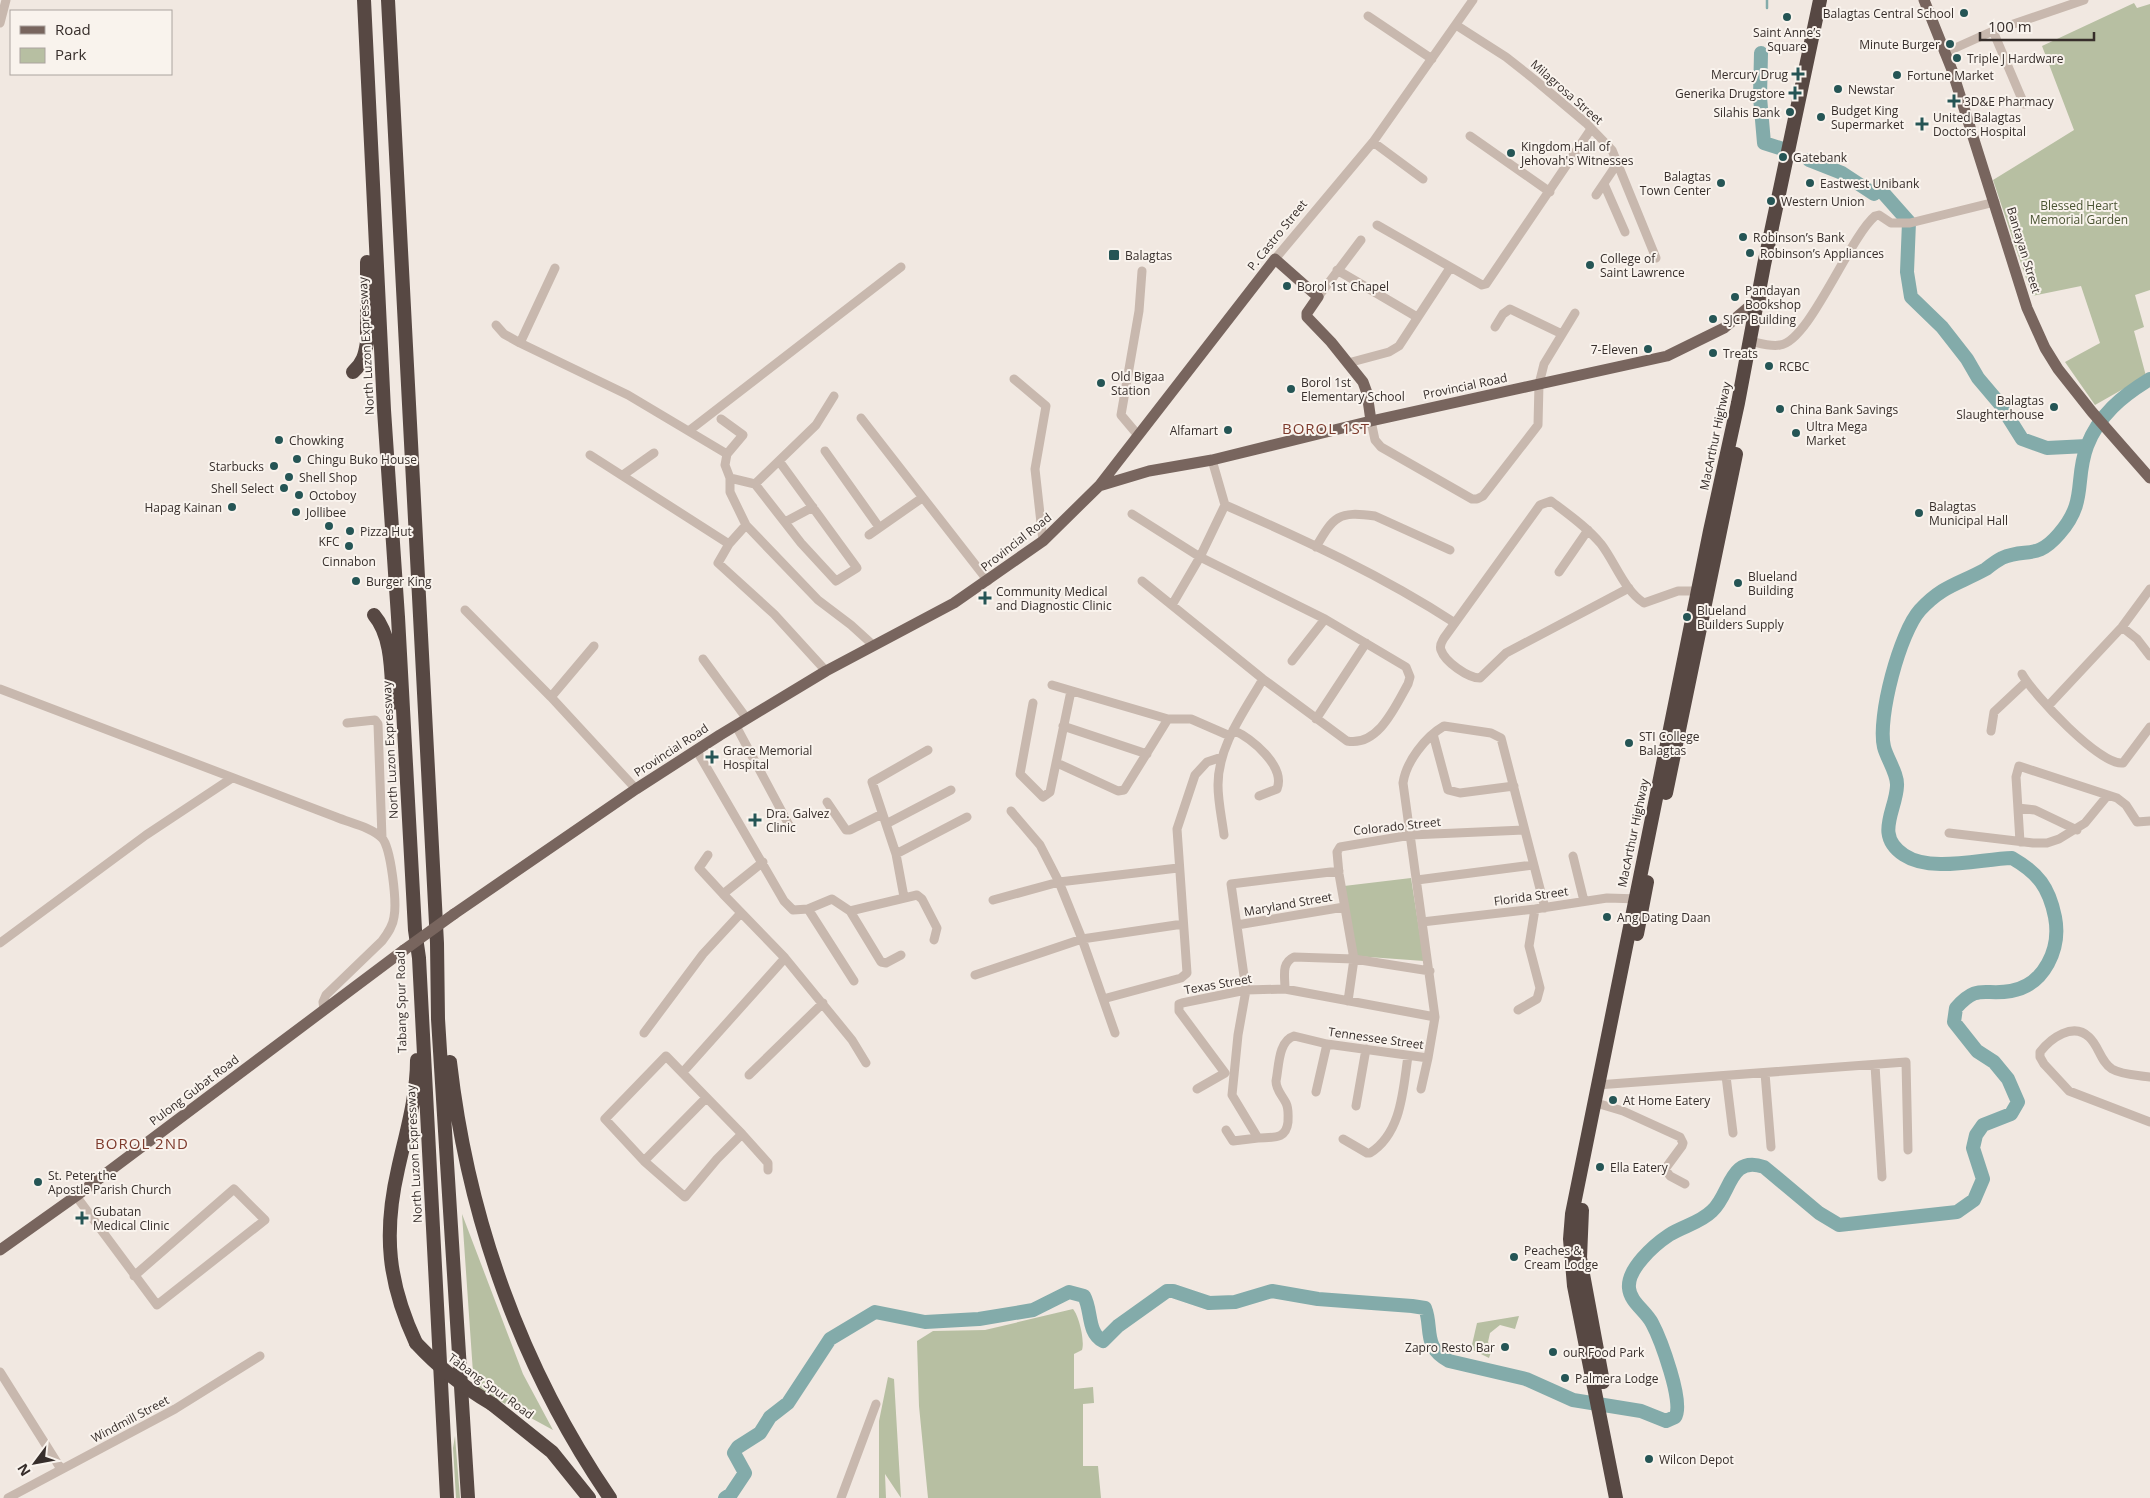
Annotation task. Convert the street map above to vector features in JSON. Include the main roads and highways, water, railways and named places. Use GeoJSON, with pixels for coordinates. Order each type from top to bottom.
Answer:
{"type":"FeatureCollection","features":[{"type":"Feature","properties":{"kind":"highway","name":"North Luzon Expressway"},"geometry":{"type":"LineString","coordinates":[[364,0],[384,410],[398,617],[415,930],[419,958],[445,1498]]}},
{"type":"Feature","properties":{"kind":"highway"},"geometry":{"type":"LineString","coordinates":[[388,0],[437,942],[438,1019],[468,1498]]}},
{"type":"Feature","properties":{"kind":"highway","name":"MacArthur Highway"},"geometry":{"type":"LineString","coordinates":[[1624,1498],[1574,1286],[1570,1239],[1574,1197],[1601,1085],[1703,591],[1754,342],[1820,0]]}},
{"type":"Feature","properties":{"kind":"highway","name":"MacArthur Highway"},"geometry":{"type":"LineString","coordinates":[[1792,150],[1829,0]]}},
{"type":"Feature","properties":{"kind":"highway"},"geometry":{"type":"LineString","coordinates":[[353,372],[360,365],[365,355],[368,332],[365,174],[370,117]]}},
{"type":"Feature","properties":{"kind":"highway"},"geometry":{"type":"LineString","coordinates":[[374,615],[382,626],[390,664],[395,731],[411,867]]}},
{"type":"Feature","properties":{"kind":"highway","name":"Tabang Spur Road"},"geometry":{"type":"LineString","coordinates":[[415,930],[417,1064],[410,1121],[397,1171],[388,1233],[392,1269],[401,1311],[416,1343],[434,1364],[468,1390],[492,1404],[552,1452],[589,1498]]}},
{"type":"Feature","properties":{"kind":"highway","name":"Tabang Spur Road"},"geometry":{"type":"LineString","coordinates":[[437,942],[454,1090],[480,1223],[506,1302],[534,1367],[572,1438],[610,1498]]}},
{"type":"Feature","properties":{"kind":"highway"},"geometry":{"type":"LineString","coordinates":[[463,1420],[473,1498]]}},
{"type":"Feature","properties":{"kind":"highway","name":"MacArthur Highway"},"geometry":{"type":"LineString","coordinates":[[1607,1428],[1616,1498]]}},
{"type":"Feature","properties":{"kind":"main road","name":"Bantayan Street"},"geometry":{"type":"LineString","coordinates":[[1924,0],[1952,70],[2027,308],[2045,348],[2058,369],[2097,419],[2150,478]]}},
{"type":"Feature","properties":{"kind":"main road","name":"P. Castro Street"},"geometry":{"type":"LineString","coordinates":[[1099,486],[1137,434],[1275,259],[1318,297],[1307,313],[1307,317],[1363,382],[1367,393],[1371,421]]}},
{"type":"Feature","properties":{"kind":"main road","name":"Provincial Road"},"geometry":{"type":"LineString","coordinates":[[404,950],[636,789],[826,671],[873,645],[928,619],[988,581],[1042,541],[1099,486],[1149,471],[1212,460],[1371,421],[1667,356],[1724,328],[1761,299]]}},
{"type":"Feature","properties":{"kind":"main road","name":"Pulong Gubat Road"},"geometry":{"type":"LineString","coordinates":[[0,1250],[76,1196],[404,950]]}},
{"type":"Feature","properties":{"kind":"waterway"},"geometry":{"type":"LineString","coordinates":[[1767,0],[1767,8]]}},
{"type":"Feature","properties":{"kind":"waterway"},"geometry":{"type":"LineString","coordinates":[[1761,53],[1760,97],[1764,143],[1783,149]]}},
{"type":"Feature","properties":{"kind":"waterway"},"geometry":{"type":"LineString","coordinates":[[1809,160],[1842,173],[1874,194],[1878,187],[1909,222],[1907,272],[1911,297],[1942,327],[1967,359],[1978,378],[2000,404],[2022,439],[2047,448],[2087,446]]}},
{"type":"Feature","properties":{"kind":"waterway"},"geometry":{"type":"LineString","coordinates":[[725,1498],[731,1494],[745,1473],[734,1453],[738,1447],[760,1433],[770,1417],[788,1403],[830,1339],[875,1312],[925,1322],[979,1319],[1033,1310],[1069,1292],[1084,1296],[1094,1333],[1103,1341],[1118,1326],[1167,1291],[1173,1291],[1209,1303],[1235,1302],[1272,1291],[1318,1299],[1412,1306],[1425,1308],[1430,1337],[1435,1350],[1449,1361],[1526,1379],[1573,1400],[1641,1411],[1666,1421],[1675,1417],[1677,1399],[1670,1371],[1656,1331],[1630,1293],[1632,1273],[1656,1245],[1669,1235],[1702,1219],[1712,1211],[1737,1171],[1744,1166],[1764,1167],[1819,1213],[1839,1225],[1957,1212],[1974,1200],[1983,1179],[1973,1148],[1976,1135],[1983,1125],[2011,1114],[2018,1102],[2008,1079],[1994,1062],[1977,1051],[1954,1022],[1956,1008],[1964,1000],[1976,993],[2011,991],[2033,981],[2048,963],[2053,952],[2056,929],[2055,917],[2046,889],[2041,882],[2029,869],[2012,858],[1956,864],[1928,863],[1904,855],[1895,847],[1888,831],[1897,781],[1884,747],[1884,716],[1887,697],[1898,655],[1912,621],[1920,610],[1936,595],[1986,569],[2002,558],[2018,553],[2037,551],[2044,548],[2059,534],[2074,511],[2079,491],[2083,458],[2092,435],[2112,407],[2150,379]]}},
{"type":"Feature","properties":{"kind":"place","name":"Balagtas Central School"},"geometry":{"type":"Point","coordinates":[1964,13]}},
{"type":"Feature","properties":{"kind":"place","name":"Saint Anne’s Square"},"geometry":{"type":"Point","coordinates":[1787,17]}},
{"type":"Feature","properties":{"kind":"place","name":"Minute Burger"},"geometry":{"type":"Point","coordinates":[1950,44]}},
{"type":"Feature","properties":{"kind":"place","name":"Triple J Hardware"},"geometry":{"type":"Point","coordinates":[1957,58]}},
{"type":"Feature","properties":{"kind":"place","name":"Mercury Drug"},"geometry":{"type":"Point","coordinates":[1798,74]}},
{"type":"Feature","properties":{"kind":"place","name":"Fortune Market"},"geometry":{"type":"Point","coordinates":[1897,75]}},
{"type":"Feature","properties":{"kind":"place","name":"Newstar"},"geometry":{"type":"Point","coordinates":[1838,89]}},
{"type":"Feature","properties":{"kind":"place","name":"Generika Drugstore"},"geometry":{"type":"Point","coordinates":[1795,93]}},
{"type":"Feature","properties":{"kind":"place","name":"3D&E Pharmacy"},"geometry":{"type":"Point","coordinates":[1954,101]}},
{"type":"Feature","properties":{"kind":"place","name":"Silahis Bank"},"geometry":{"type":"Point","coordinates":[1790,112]}},
{"type":"Feature","properties":{"kind":"place","name":"Budget King Supermarket"},"geometry":{"type":"Point","coordinates":[1821,117]}},
{"type":"Feature","properties":{"kind":"place","name":"United Balagtas Doctors Hospital"},"geometry":{"type":"Point","coordinates":[1922,124]}},
{"type":"Feature","properties":{"kind":"place","name":"Kingdom Hall of Jehovah's Witnesses"},"geometry":{"type":"Point","coordinates":[1511,153]}},
{"type":"Feature","properties":{"kind":"place","name":"Gatebank"},"geometry":{"type":"Point","coordinates":[1783,157]}},
{"type":"Feature","properties":{"kind":"place","name":"Balagtas Town Center"},"geometry":{"type":"Point","coordinates":[1721,183]}},
{"type":"Feature","properties":{"kind":"place","name":"Eastwest Unibank"},"geometry":{"type":"Point","coordinates":[1810,183]}},
{"type":"Feature","properties":{"kind":"place","name":"Western Union"},"geometry":{"type":"Point","coordinates":[1771,201]}},
{"type":"Feature","properties":{"kind":"place","name":"Robinson’s Bank"},"geometry":{"type":"Point","coordinates":[1743,237]}},
{"type":"Feature","properties":{"kind":"place","name":"Robinson’s Appliances"},"geometry":{"type":"Point","coordinates":[1750,253]}},
{"type":"Feature","properties":{"kind":"place","name":"Balagtas"},"geometry":{"type":"Point","coordinates":[1114,255]}},
{"type":"Feature","properties":{"kind":"place","name":"College of Saint Lawrence"},"geometry":{"type":"Point","coordinates":[1590,265]}},
{"type":"Feature","properties":{"kind":"place","name":"Borol 1st Chapel"},"geometry":{"type":"Point","coordinates":[1287,286]}},
{"type":"Feature","properties":{"kind":"place","name":"Pandayan Bookshop"},"geometry":{"type":"Point","coordinates":[1735,297]}},
{"type":"Feature","properties":{"kind":"place","name":"SJCP Building"},"geometry":{"type":"Point","coordinates":[1713,319]}},
{"type":"Feature","properties":{"kind":"place","name":"7-Eleven"},"geometry":{"type":"Point","coordinates":[1648,349]}},
{"type":"Feature","properties":{"kind":"place","name":"Treats"},"geometry":{"type":"Point","coordinates":[1713,353]}},
{"type":"Feature","properties":{"kind":"place","name":"RCBC"},"geometry":{"type":"Point","coordinates":[1769,366]}},
{"type":"Feature","properties":{"kind":"place","name":"Old Bigaa Station"},"geometry":{"type":"Point","coordinates":[1101,383]}},
{"type":"Feature","properties":{"kind":"place","name":"Borol 1st Elementary School"},"geometry":{"type":"Point","coordinates":[1291,389]}},
{"type":"Feature","properties":{"kind":"place","name":"Balagtas Slaughterhouse"},"geometry":{"type":"Point","coordinates":[2054,407]}},
{"type":"Feature","properties":{"kind":"place","name":"China Bank Savings"},"geometry":{"type":"Point","coordinates":[1780,409]}},
{"type":"Feature","properties":{"kind":"place","name":"Alfamart"},"geometry":{"type":"Point","coordinates":[1228,430]}},
{"type":"Feature","properties":{"kind":"place","name":"Ultra Mega Market"},"geometry":{"type":"Point","coordinates":[1796,433]}},
{"type":"Feature","properties":{"kind":"place","name":"Chowking"},"geometry":{"type":"Point","coordinates":[279,440]}},
{"type":"Feature","properties":{"kind":"place","name":"Chingu Buko House"},"geometry":{"type":"Point","coordinates":[297,459]}},
{"type":"Feature","properties":{"kind":"place","name":"Starbucks"},"geometry":{"type":"Point","coordinates":[274,466]}},
{"type":"Feature","properties":{"kind":"place","name":"Shell Shop"},"geometry":{"type":"Point","coordinates":[289,477]}},
{"type":"Feature","properties":{"kind":"place","name":"Shell Select"},"geometry":{"type":"Point","coordinates":[284,488]}},
{"type":"Feature","properties":{"kind":"place","name":"Octoboy"},"geometry":{"type":"Point","coordinates":[299,495]}},
{"type":"Feature","properties":{"kind":"place","name":"Hapag Kainan"},"geometry":{"type":"Point","coordinates":[232,507]}},
{"type":"Feature","properties":{"kind":"place","name":"Jollibee"},"geometry":{"type":"Point","coordinates":[296,512]}},
{"type":"Feature","properties":{"kind":"place","name":"Balagtas Municipal Hall"},"geometry":{"type":"Point","coordinates":[1919,513]}},
{"type":"Feature","properties":{"kind":"place","name":"KFC"},"geometry":{"type":"Point","coordinates":[329,526]}},
{"type":"Feature","properties":{"kind":"place","name":"Pizza Hut"},"geometry":{"type":"Point","coordinates":[350,531]}},
{"type":"Feature","properties":{"kind":"place","name":"Cinnabon"},"geometry":{"type":"Point","coordinates":[349,546]}},
{"type":"Feature","properties":{"kind":"place","name":"Burger King"},"geometry":{"type":"Point","coordinates":[356,581]}},
{"type":"Feature","properties":{"kind":"place","name":"Blueland Building"},"geometry":{"type":"Point","coordinates":[1738,583]}},
{"type":"Feature","properties":{"kind":"place","name":"Community Medical and Diagnostic Clinic"},"geometry":{"type":"Point","coordinates":[985,598]}},
{"type":"Feature","properties":{"kind":"place","name":"Blueland Builders Supply"},"geometry":{"type":"Point","coordinates":[1687,617]}},
{"type":"Feature","properties":{"kind":"place","name":"STI College Balagtas"},"geometry":{"type":"Point","coordinates":[1629,743]}},
{"type":"Feature","properties":{"kind":"place","name":"Grace Memorial Hospital"},"geometry":{"type":"Point","coordinates":[712,757]}},
{"type":"Feature","properties":{"kind":"place","name":"Dra. Galvez Clinic"},"geometry":{"type":"Point","coordinates":[755,820]}},
{"type":"Feature","properties":{"kind":"place","name":"Ang Dating Daan"},"geometry":{"type":"Point","coordinates":[1607,917]}},
{"type":"Feature","properties":{"kind":"place","name":"At Home Eatery"},"geometry":{"type":"Point","coordinates":[1613,1100]}},
{"type":"Feature","properties":{"kind":"place","name":"Ella Eatery"},"geometry":{"type":"Point","coordinates":[1600,1167]}},
{"type":"Feature","properties":{"kind":"place","name":"St. Peter the Apostle Parish Church"},"geometry":{"type":"Point","coordinates":[38,1182]}},
{"type":"Feature","properties":{"kind":"place","name":"Gubatan Medical Clinic"},"geometry":{"type":"Point","coordinates":[82,1218]}},
{"type":"Feature","properties":{"kind":"place","name":"Peaches & Cream Lodge"},"geometry":{"type":"Point","coordinates":[1514,1257]}},
{"type":"Feature","properties":{"kind":"place","name":"Zapro Resto Bar"},"geometry":{"type":"Point","coordinates":[1505,1347]}},
{"type":"Feature","properties":{"kind":"place","name":"ouR Food Park"},"geometry":{"type":"Point","coordinates":[1553,1352]}},
{"type":"Feature","properties":{"kind":"place","name":"Palmera Lodge"},"geometry":{"type":"Point","coordinates":[1565,1378]}},
{"type":"Feature","properties":{"kind":"place","name":"Wilcon Depot"},"geometry":{"type":"Point","coordinates":[1649,1459]}},
{"type":"Feature","properties":{"kind":"district","name":"BOROL 1ST"},"geometry":{"type":"Point","coordinates":[1326,428]}},
{"type":"Feature","properties":{"kind":"district","name":"BOROL 2ND"},"geometry":{"type":"Point","coordinates":[142,1143]}},
{"type":"Feature","properties":{"kind":"park label","name":"Blessed Heart Memorial Garden"},"geometry":{"type":"Point","coordinates":[2079,212]}}]}
